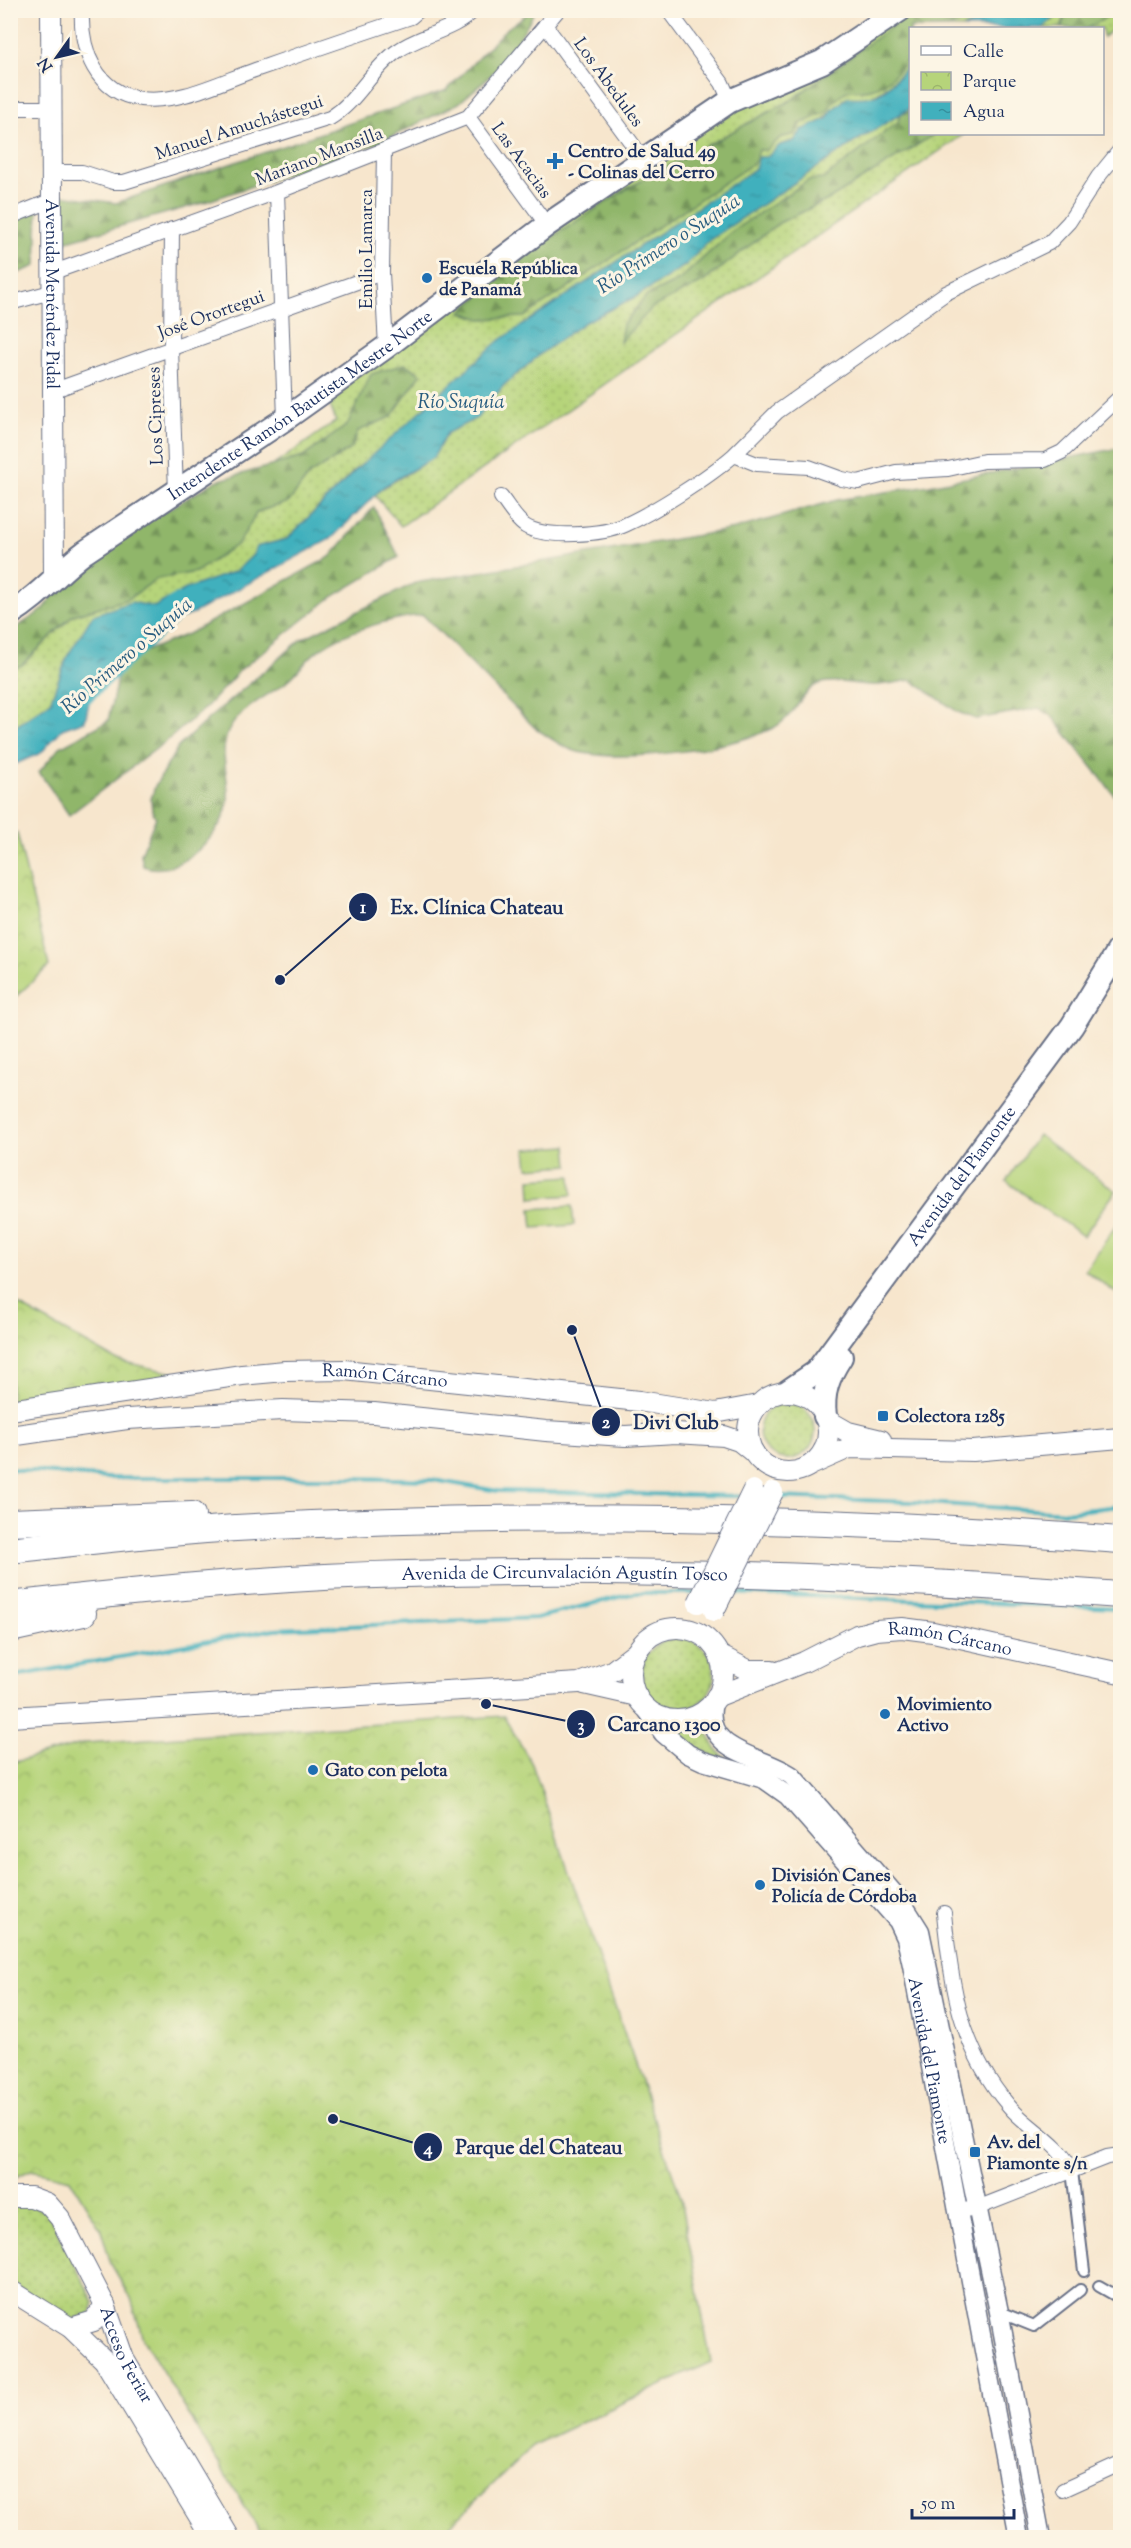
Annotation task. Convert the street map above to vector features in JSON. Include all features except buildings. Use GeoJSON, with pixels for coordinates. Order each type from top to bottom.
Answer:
{"type":"FeatureCollection","features":[{"type":"Feature","properties":{"kind":"highway"},"geometry":{"type":"LineString","coordinates":[[10,1522],[227,1513],[351,1522]]}},
{"type":"Feature","properties":{"kind":"highway"},"geometry":{"type":"LineString","coordinates":[[10,1550],[241,1528],[351,1522],[576,1517],[776,1521],[1120,1540]]}},
{"type":"Feature","properties":{"kind":"highway","name":"Avenida de Circunvalación Agustín Tosco"},"geometry":{"type":"LineString","coordinates":[[10,1605],[207,1586],[414,1574],[681,1573],[878,1580],[1120,1595]]}},
{"type":"Feature","properties":{"kind":"highway"},"geometry":{"type":"LineString","coordinates":[[10,1629],[59,1616],[114,1609],[207,1586]]}},
{"type":"Feature","properties":{"kind":"main road","name":"Avenida Menéndez Pidal"},"geometry":{"type":"LineString","coordinates":[[51,10],[50,201],[54,577]]}},
{"type":"Feature","properties":{"kind":"main road","name":"Intendente Ramón Bautista Mestre Norte"},"geometry":{"type":"LineString","coordinates":[[10,614],[37,598],[54,577],[85,552],[176,493],[386,347],[547,225],[730,101],[822,62],[900,10]]}},
{"type":"Feature","properties":{"kind":"main road","name":"Avenida del Piamonte"},"geometry":{"type":"LineString","coordinates":[[788,1391],[816,1372],[1072,1026],[1120,948]]}},
{"type":"Feature","properties":{"kind":"main road","name":"Avenida del Piamonte"},"geometry":{"type":"LineString","coordinates":[[826,1418],[823,1399],[832,1371],[854,1338],[1069,1056],[1120,973]]}},
{"type":"Feature","properties":{"kind":"main road","name":"Ramón Cárcano"},"geometry":{"type":"LineString","coordinates":[[10,1410],[242,1375],[320,1370],[344,1370],[628,1400],[715,1413],[758,1405]]}},
{"type":"Feature","properties":{"kind":"main road"},"geometry":{"type":"LineString","coordinates":[[579,1683],[641,1701],[662,1717],[680,1720],[698,1715],[715,1700],[723,1679],[706,1607],[758,1476],[755,1455],[748,1434],[752,1414],[758,1405],[777,1393],[788,1391],[810,1398],[826,1418],[848,1432],[907,1447]]}},
{"type":"Feature","properties":{"kind":"main road"},"geometry":{"type":"LineString","coordinates":[[10,1436],[127,1419],[283,1410],[374,1413],[546,1431],[614,1435],[713,1435],[739,1441],[775,1470],[806,1467],[849,1448],[907,1447],[973,1450],[1120,1438]]}},
{"type":"Feature","properties":{"kind":"main road"},"geometry":{"type":"LineString","coordinates":[[10,1717],[579,1683],[612,1671],[638,1651],[645,1641],[706,1607],[773,1492],[806,1467],[827,1444],[826,1418]]}},
{"type":"Feature","properties":{"kind":"main road","name":"Ramón Cárcano"},"geometry":{"type":"LineString","coordinates":[[715,1700],[857,1635],[876,1630],[902,1628],[933,1632],[1120,1673]]}},
{"type":"Feature","properties":{"kind":"main road"},"geometry":{"type":"LineString","coordinates":[[667,1630],[691,1631],[715,1649]]}},
{"type":"Feature","properties":{"kind":"main road","name":"Ramón Cárcano"},"geometry":{"type":"LineString","coordinates":[[715,1649],[748,1670],[787,1669]]}},
{"type":"Feature","properties":{"kind":"main road"},"geometry":{"type":"LineString","coordinates":[[638,1651],[632,1673],[641,1701]]}},
{"type":"Feature","properties":{"kind":"main road","name":"Acceso Feriar"},"geometry":{"type":"LineString","coordinates":[[10,2196],[31,2197],[52,2208],[72,2238],[105,2305],[124,2359],[230,2538]]}},
{"type":"Feature","properties":{"kind":"main road","name":"Acceso Feriar"},"geometry":{"type":"LineString","coordinates":[[10,2290],[71,2328],[104,2360],[212,2538]]}},
{"type":"Feature","properties":{"kind":"main road"},"geometry":{"type":"LineString","coordinates":[[71,2328],[94,2321],[105,2305]]}},
{"type":"Feature","properties":{"kind":"street"},"geometry":{"type":"LineString","coordinates":[[82,10],[81,30],[84,50],[90,64],[112,87],[128,96],[142,99],[184,94],[411,17],[419,10]]}},
{"type":"Feature","properties":{"kind":"street","name":"Manuel Amuchástegui"},"geometry":{"type":"LineString","coordinates":[[51,172],[82,172],[113,182],[124,182],[330,118],[350,104],[372,74],[397,51],[419,39],[458,24],[474,10]]}},
{"type":"Feature","properties":{"kind":"street","name":"Mariano Mansilla"},"geometry":{"type":"LineString","coordinates":[[10,303],[172,229],[278,192],[468,117],[558,10]]}},
{"type":"Feature","properties":{"kind":"street"},"geometry":{"type":"LineString","coordinates":[[669,10],[722,82],[730,101]]}},
{"type":"Feature","properties":{"kind":"street","name":"Los Abedules"},"geometry":{"type":"LineString","coordinates":[[545,25],[644,160]]}},
{"type":"Feature","properties":{"kind":"street"},"geometry":{"type":"LineString","coordinates":[[10,108],[51,108]]}},
{"type":"Feature","properties":{"kind":"street","name":"Las Acacias"},"geometry":{"type":"LineString","coordinates":[[468,117],[547,225]]}},
{"type":"Feature","properties":{"kind":"street"},"geometry":{"type":"LineString","coordinates":[[501,497],[524,525],[539,531],[560,534],[606,531],[624,526],[721,467],[777,412],[946,293],[1049,243],[1065,228],[1098,177],[1120,150]]}},
{"type":"Feature","properties":{"kind":"street","name":"Emilio Lamarca"},"geometry":{"type":"LineString","coordinates":[[384,151],[382,273],[386,347]]}},
{"type":"Feature","properties":{"kind":"street"},"geometry":{"type":"LineString","coordinates":[[278,192],[285,418]]}},
{"type":"Feature","properties":{"kind":"street"},"geometry":{"type":"LineString","coordinates":[[10,217],[50,201]]}},
{"type":"Feature","properties":{"kind":"street","name":"Los Cipreses"},"geometry":{"type":"LineString","coordinates":[[172,229],[171,348],[176,493]]}},
{"type":"Feature","properties":{"kind":"street","name":"José Orortegui"},"geometry":{"type":"LineString","coordinates":[[52,391],[382,273]]}},
{"type":"Feature","properties":{"kind":"street"},"geometry":{"type":"LineString","coordinates":[[734,455],[757,464],[809,467],[842,479],[858,482],[896,472],[948,469],[984,461],[1045,460],[1062,452],[1120,397]]}},
{"type":"Feature","properties":{"kind":"street","name":"Avenida del Piamonte"},"geometry":{"type":"LineString","coordinates":[[715,1700],[710,1715],[712,1726],[724,1744],[735,1751],[780,1767],[792,1776],[913,1916],[923,1942],[999,2312],[1041,2538]]}},
{"type":"Feature","properties":{"kind":"street","name":"Avenida del Piamonte"},"geometry":{"type":"LineString","coordinates":[[641,1701],[663,1733],[688,1754],[703,1761],[764,1779],[788,1796],[898,1920],[906,1938],[912,1965],[1019,2538]]}},
{"type":"Feature","properties":{"kind":"street"},"geometry":{"type":"LineString","coordinates":[[944,1913],[952,1990],[964,2029],[975,2054],[1008,2105],[1028,2127],[1064,2154],[1072,2171],[1084,2271]]}},
{"type":"Feature","properties":{"kind":"street"},"geometry":{"type":"LineString","coordinates":[[958,2211],[977,2208],[1107,2157],[1120,2155]]}},
{"type":"Feature","properties":{"kind":"street"},"geometry":{"type":"LineString","coordinates":[[1099,2286],[1120,2298]]}},
{"type":"Feature","properties":{"kind":"street"},"geometry":{"type":"LineString","coordinates":[[999,2312],[1034,2326],[1080,2290]]}},
{"type":"Feature","properties":{"kind":"street"},"geometry":{"type":"LineString","coordinates":[[1063,2490],[1120,2465]]}},
{"type":"Feature","properties":{"kind":"green space"},"geometry":{"type":"Polygon","coordinates":[[[1073,10],[1117,11],[1090,27],[1061,27],[1065,16],[1073,10]]]}},
{"type":"Feature","properties":{"kind":"green space"},"geometry":{"type":"Polygon","coordinates":[[[531,11],[535,11],[505,63],[459,103],[379,143],[199,204],[64,242],[62,195],[116,203],[447,90],[505,30],[531,11]]]}},
{"type":"Feature","properties":{"kind":"green space"},"geometry":{"type":"Polygon","coordinates":[[[900,11],[985,11],[982,21],[966,27],[909,27],[909,64],[884,89],[867,98],[832,110],[824,119],[803,132],[794,141],[780,145],[755,169],[524,324],[364,463],[377,492],[433,458],[447,433],[477,418],[504,385],[543,352],[585,322],[637,296],[686,265],[708,241],[861,138],[909,109],[909,135],[963,135],[401,526],[371,491],[357,468],[287,539],[257,547],[252,557],[236,570],[187,589],[154,607],[131,602],[68,655],[50,702],[11,730],[11,657],[101,587],[336,421],[324,391],[730,101],[900,11]]]}},
{"type":"Feature","properties":{"kind":"green space"},"geometry":{"type":"Polygon","coordinates":[[[913,11],[983,11],[982,14],[950,27],[909,27],[909,57],[884,84],[869,89],[848,90],[832,103],[827,112],[802,123],[795,134],[780,138],[767,150],[759,150],[755,162],[524,317],[481,319],[461,312],[537,247],[628,188],[791,100],[913,11]]]}},
{"type":"Feature","properties":{"kind":"green space"},"geometry":{"type":"Polygon","coordinates":[[[1063,11],[1120,11],[1120,24],[1104,36],[1104,27],[1043,27],[1063,11]]]}},
{"type":"Feature","properties":{"kind":"green space"},"geometry":{"type":"Polygon","coordinates":[[[909,112],[909,135],[933,135],[830,199],[779,223],[703,282],[653,307],[620,342],[623,324],[646,296],[679,280],[734,230],[809,180],[823,179],[898,122],[900,114],[909,112]]]}},
{"type":"Feature","properties":{"kind":"green space"},"geometry":{"type":"Polygon","coordinates":[[[38,209],[36,266],[11,276],[11,223],[38,209]]]}},
{"type":"Feature","properties":{"kind":"green space"},"geometry":{"type":"Polygon","coordinates":[[[405,364],[421,374],[391,417],[358,431],[352,448],[309,475],[289,502],[257,512],[239,543],[196,572],[157,579],[128,599],[73,615],[22,665],[11,669],[11,631],[44,609],[64,578],[92,555],[216,481],[303,457],[347,425],[371,374],[405,364]]]}},
{"type":"Feature","properties":{"kind":"green space"},"geometry":{"type":"Polygon","coordinates":[[[1120,448],[1120,802],[1051,715],[1039,708],[976,719],[958,712],[911,680],[879,685],[831,682],[816,685],[806,693],[786,718],[771,729],[704,748],[652,755],[583,753],[558,743],[535,728],[423,615],[369,626],[330,642],[306,661],[294,676],[246,710],[229,730],[226,738],[224,755],[228,798],[226,811],[219,825],[199,850],[185,859],[171,866],[157,868],[143,866],[141,854],[156,817],[152,811],[151,799],[155,786],[178,747],[302,639],[415,583],[735,529],[837,500],[929,485],[1120,448]]]}},
{"type":"Feature","properties":{"kind":"green space"},"geometry":{"type":"Polygon","coordinates":[[[374,507],[399,557],[332,597],[240,670],[207,706],[169,739],[69,815],[39,772],[60,747],[108,721],[121,661],[188,634],[330,557],[374,507]]]}},
{"type":"Feature","properties":{"kind":"green space"},"geometry":{"type":"Polygon","coordinates":[[[17,833],[49,966],[11,1001],[10,835],[17,833]]]}},
{"type":"Feature","properties":{"kind":"green space"},"geometry":{"type":"Polygon","coordinates":[[[1038,1135],[1116,1191],[1083,1236],[1006,1181],[1038,1135]]]}},
{"type":"Feature","properties":{"kind":"green space"},"geometry":{"type":"Polygon","coordinates":[[[567,1146],[569,1165],[528,1168],[526,1149],[567,1146]]]}},
{"type":"Feature","properties":{"kind":"green space"},"geometry":{"type":"Polygon","coordinates":[[[571,1176],[572,1195],[531,1198],[530,1179],[571,1176]]]}},
{"type":"Feature","properties":{"kind":"green space"},"geometry":{"type":"Polygon","coordinates":[[[572,1206],[574,1225],[533,1228],[531,1209],[572,1206]]]}},
{"type":"Feature","properties":{"kind":"green space"},"geometry":{"type":"Polygon","coordinates":[[[1120,1220],[1120,1296],[1085,1270],[1120,1220]]]}},
{"type":"Feature","properties":{"kind":"green space"},"geometry":{"type":"Polygon","coordinates":[[[10,1292],[17,1304],[116,1360],[186,1376],[11,1405],[10,1292]]]}},
{"type":"Feature","properties":{"kind":"green space"},"geometry":{"type":"Polygon","coordinates":[[[781,1403],[793,1403],[803,1407],[811,1415],[815,1431],[811,1447],[803,1455],[793,1459],[781,1459],[771,1455],[763,1447],[759,1437],[759,1425],[763,1415],[771,1407],[781,1403]]]}},
{"type":"Feature","properties":{"kind":"green space"},"geometry":{"type":"Polygon","coordinates":[[[678,1638],[698,1644],[708,1654],[714,1674],[708,1694],[698,1704],[678,1710],[658,1704],[648,1694],[642,1674],[648,1654],[658,1644],[678,1638]]]}},
{"type":"Feature","properties":{"kind":"green space"},"geometry":{"type":"Polygon","coordinates":[[[504,1716],[532,1764],[681,2198],[711,2362],[535,2444],[438,2537],[263,2537],[143,2339],[131,2298],[111,2264],[101,2230],[70,2179],[31,2170],[11,2179],[11,1763],[86,1743],[504,1716]]]}},
{"type":"Feature","properties":{"kind":"green space"},"geometry":{"type":"Polygon","coordinates":[[[703,1724],[716,1749],[731,1764],[701,1750],[671,1728],[690,1729],[703,1724]]]}},
{"type":"Feature","properties":{"kind":"green space"},"geometry":{"type":"Polygon","coordinates":[[[19,2201],[47,2211],[94,2302],[91,2313],[72,2320],[11,2283],[10,2202],[19,2201]]]}},
{"type":"Feature","properties":{"kind":"water"},"geometry":{"type":"Polygon","coordinates":[[[985,10],[1063,11],[1043,27],[966,27],[982,21],[985,10]]]}},
{"type":"Feature","properties":{"kind":"water","name":"Río Suquía"},"geometry":{"type":"Polygon","coordinates":[[[909,64],[909,109],[861,138],[708,241],[686,265],[637,296],[585,322],[543,352],[504,385],[477,418],[447,433],[433,458],[384,486],[332,538],[190,615],[154,628],[98,661],[85,721],[62,729],[41,753],[11,766],[11,730],[50,702],[68,655],[93,615],[131,602],[154,607],[186,589],[236,571],[253,555],[256,547],[287,539],[358,468],[496,343],[755,169],[759,157],[767,157],[780,145],[794,141],[802,130],[827,119],[832,110],[848,97],[869,97],[884,90],[909,64]]]}},
{"type":"Feature","properties":{"kind":"waterway","name":"Río Primero o Suquía"},"geometry":{"type":"LineString","coordinates":[[68,706],[178,606]]}},
{"type":"Feature","properties":{"kind":"waterway"},"geometry":{"type":"LineString","coordinates":[[10,1469],[107,1478],[433,1480],[498,1491],[743,1496]]}},
{"type":"Feature","properties":{"kind":"waterway"},"geometry":{"type":"LineString","coordinates":[[777,1497],[911,1502],[1066,1512],[1120,1506]]}},
{"type":"Feature","properties":{"kind":"waterway"},"geometry":{"type":"LineString","coordinates":[[10,1677],[275,1629],[536,1618],[635,1593],[697,1593]]}},
{"type":"Feature","properties":{"kind":"waterway"},"geometry":{"type":"LineString","coordinates":[[732,1593],[1120,1608]]}},
{"type":"Feature","properties":{"kind":"place","name":"Centro de Salud 49 - Colinas del Cerro"},"geometry":{"type":"Point","coordinates":[555,161]}},
{"type":"Feature","properties":{"kind":"place","name":"Escuela República de Panamá"},"geometry":{"type":"Point","coordinates":[427,278]}},
{"type":"Feature","properties":{"kind":"place","name":"Ex. Clínica Chateau"},"geometry":{"type":"Point","coordinates":[280,980]}},
{"type":"Feature","properties":{"kind":"place","name":"Divi Club"},"geometry":{"type":"Point","coordinates":[572,1330]}},
{"type":"Feature","properties":{"kind":"place","name":"Colectora 1285"},"geometry":{"type":"Point","coordinates":[883,1416]}},
{"type":"Feature","properties":{"kind":"place","name":"Carcano 1300"},"geometry":{"type":"Point","coordinates":[486,1704]}},
{"type":"Feature","properties":{"kind":"place","name":"Movimiento Activo"},"geometry":{"type":"Point","coordinates":[885,1714]}},
{"type":"Feature","properties":{"kind":"place","name":"Gato con pelota"},"geometry":{"type":"Point","coordinates":[313,1770]}},
{"type":"Feature","properties":{"kind":"place","name":"División Canes Policía de Córdoba"},"geometry":{"type":"Point","coordinates":[760,1885]}},
{"type":"Feature","properties":{"kind":"place","name":"Parque del Chateau"},"geometry":{"type":"Point","coordinates":[333,2119]}},
{"type":"Feature","properties":{"kind":"place","name":"Av. del Piamonte s/n"},"geometry":{"type":"Point","coordinates":[975,2152]}}]}
